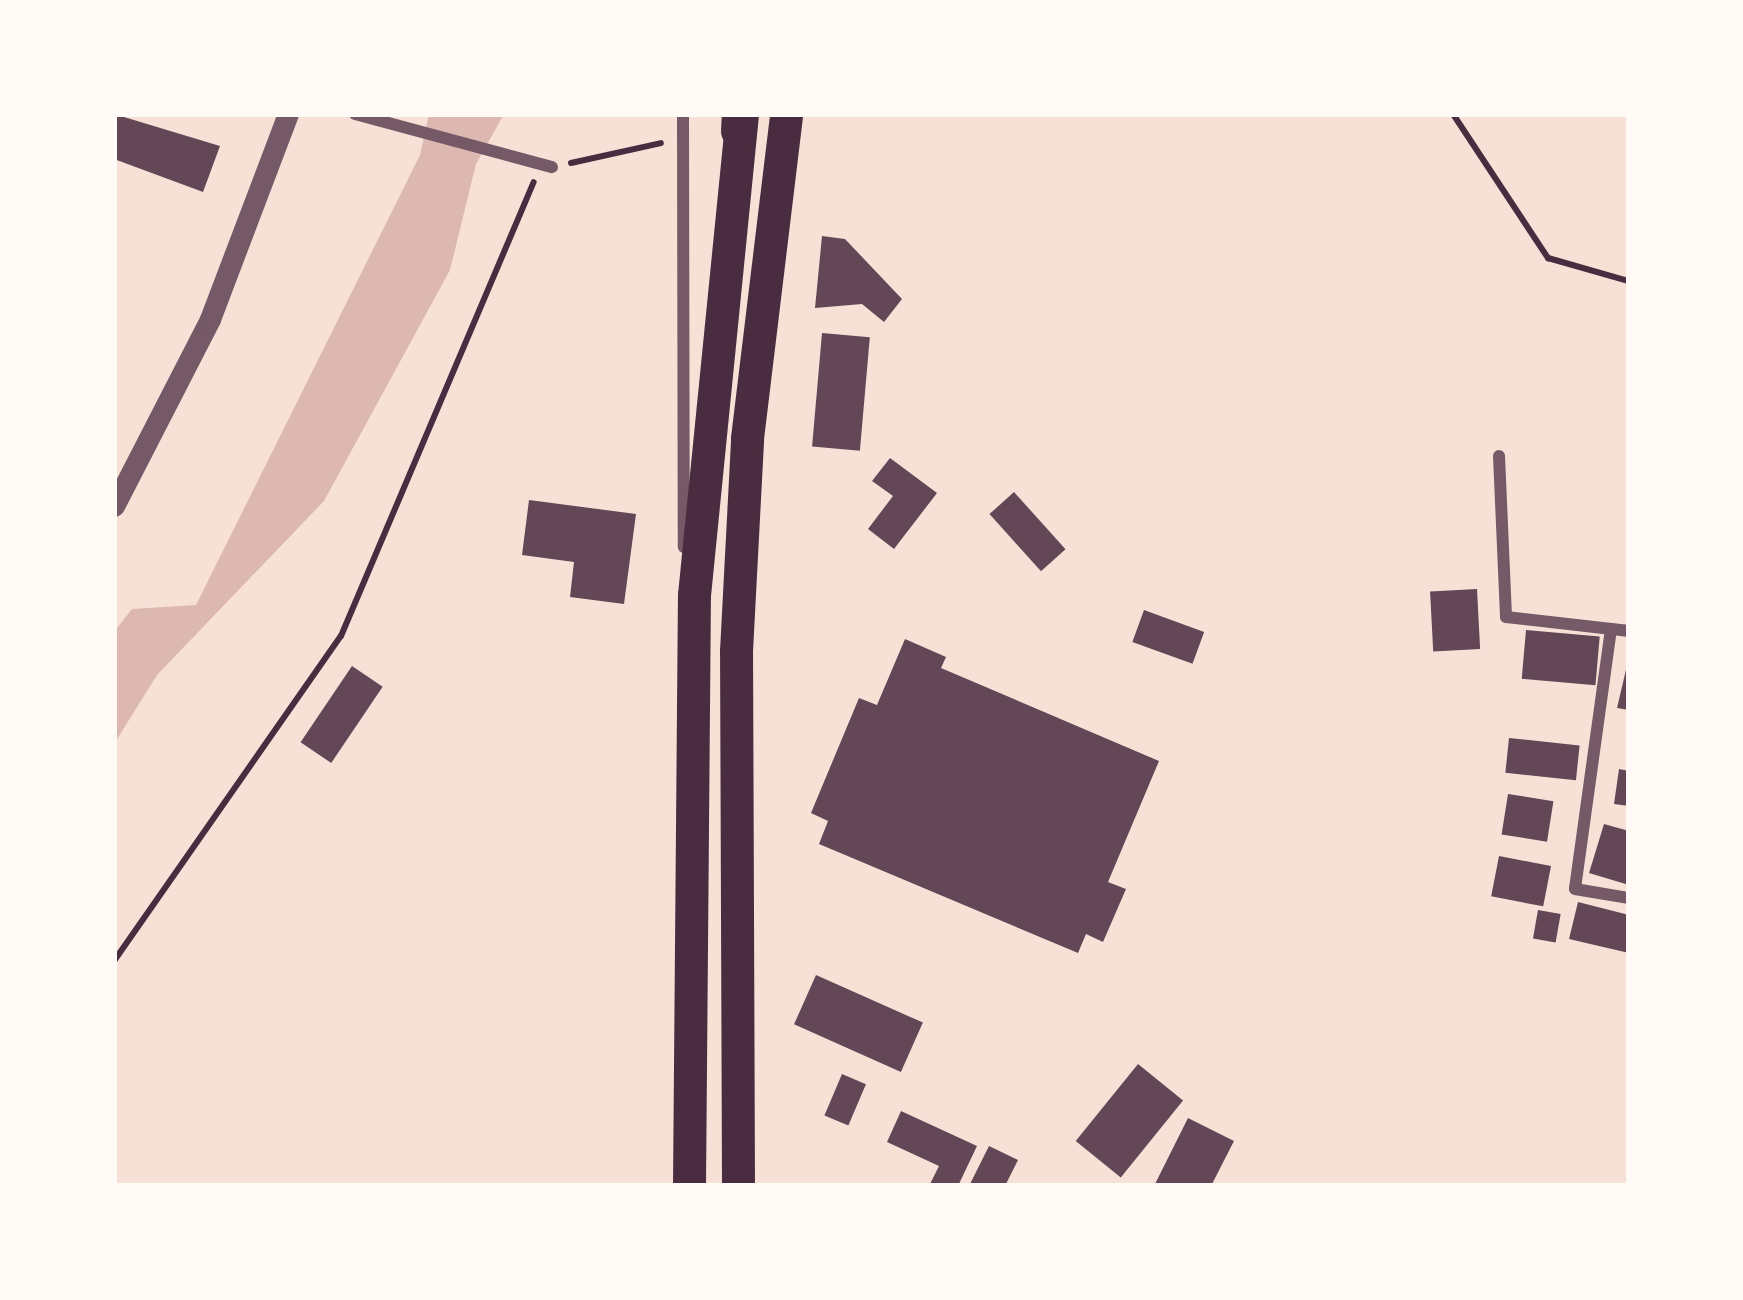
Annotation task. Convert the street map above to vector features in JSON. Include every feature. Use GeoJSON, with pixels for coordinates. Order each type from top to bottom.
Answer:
{"type":"FeatureCollection","features":[{"type":"Feature","properties":{"kind":"highway"},"geometry":{"type":"LineString","coordinates":[[738,1186],[736,651],[749,415],[787,114]]}},
{"type":"Feature","properties":{"kind":"highway"},"geometry":{"type":"LineString","coordinates":[[689,1186],[689,830],[700,490],[740,120]]}},
{"type":"Feature","properties":{"kind":"street"},"geometry":{"type":"LineString","coordinates":[[114,506],[211,319],[288,114]]}},
{"type":"Feature","properties":{"kind":"street"},"geometry":{"type":"LineString","coordinates":[[355,114],[552,167]]}},
{"type":"Feature","properties":{"kind":"street"},"geometry":{"type":"LineString","coordinates":[[683,114],[689,830]]}},
{"type":"Feature","properties":{"kind":"street"},"geometry":{"type":"LineString","coordinates":[[1499,456],[1506,617],[1629,631]]}},
{"type":"Feature","properties":{"kind":"street"},"geometry":{"type":"LineString","coordinates":[[1611,629],[1575,889],[1629,898]]}},
{"type":"Feature","properties":{"kind":"path"},"geometry":{"type":"LineString","coordinates":[[1453,114],[1548,258],[1629,281]]}},
{"type":"Feature","properties":{"kind":"path"},"geometry":{"type":"LineString","coordinates":[[114,961],[341,636],[536,177],[552,167],[662,146]]}},
{"type":"Feature","properties":{"kind":"shaded area"},"geometry":{"type":"Polygon","coordinates":[[[429,114],[504,114],[476,164],[450,270],[324,501],[157,675],[114,744],[114,632],[132,609],[196,605],[420,155],[429,114]]]}},
{"type":"Feature","properties":{"kind":"building"},"geometry":{"type":"Polygon","coordinates":[[[114,114],[220,146],[203,192],[114,159],[114,114]]]}},
{"type":"Feature","properties":{"kind":"building"},"geometry":{"type":"Polygon","coordinates":[[[822,236],[845,239],[902,299],[884,322],[862,304],[815,308],[822,236]]]}},
{"type":"Feature","properties":{"kind":"building"},"geometry":{"type":"Polygon","coordinates":[[[822,333],[870,337],[860,451],[812,447],[822,333]]]}},
{"type":"Feature","properties":{"kind":"building"},"geometry":{"type":"Polygon","coordinates":[[[890,458],[937,493],[894,549],[868,529],[893,496],[872,481],[890,458]]]}},
{"type":"Feature","properties":{"kind":"building"},"geometry":{"type":"Polygon","coordinates":[[[1014,492],[1066,549],[1041,571],[989,514],[1014,492]]]}},
{"type":"Feature","properties":{"kind":"building"},"geometry":{"type":"Polygon","coordinates":[[[529,500],[636,514],[624,604],[570,597],[574,562],[522,555],[529,500]]]}},
{"type":"Feature","properties":{"kind":"building"},"geometry":{"type":"Polygon","coordinates":[[[1477,589],[1480,649],[1433,651],[1430,591],[1477,589]]]}},
{"type":"Feature","properties":{"kind":"building"},"geometry":{"type":"Polygon","coordinates":[[[1144,610],[1204,632],[1193,664],[1132,642],[1144,610]]]}},
{"type":"Feature","properties":{"kind":"building"},"geometry":{"type":"Polygon","coordinates":[[[1526,630],[1600,636],[1595,685],[1522,679],[1526,630]]]}},
{"type":"Feature","properties":{"kind":"building"},"geometry":{"type":"Polygon","coordinates":[[[905,639],[946,657],[941,668],[1159,761],[1108,882],[1126,889],[1103,942],[1086,934],[1078,953],[819,844],[828,821],[811,813],[859,698],[877,705],[905,639]]]}},
{"type":"Feature","properties":{"kind":"building"},"geometry":{"type":"Polygon","coordinates":[[[1629,657],[1629,710],[1617,708],[1629,657]]]}},
{"type":"Feature","properties":{"kind":"building"},"geometry":{"type":"Polygon","coordinates":[[[352,666],[383,687],[331,763],[301,742],[352,666]]]}},
{"type":"Feature","properties":{"kind":"building"},"geometry":{"type":"Polygon","coordinates":[[[1509,738],[1580,745],[1576,780],[1505,773],[1509,738]]]}},
{"type":"Feature","properties":{"kind":"building"},"geometry":{"type":"Polygon","coordinates":[[[1619,769],[1629,771],[1629,806],[1614,804],[1619,769]]]}},
{"type":"Feature","properties":{"kind":"building"},"geometry":{"type":"Polygon","coordinates":[[[1508,794],[1553,801],[1547,842],[1502,834],[1508,794]]]}},
{"type":"Feature","properties":{"kind":"building"},"geometry":{"type":"Polygon","coordinates":[[[1604,824],[1629,831],[1629,885],[1589,873],[1604,824]]]}},
{"type":"Feature","properties":{"kind":"building"},"geometry":{"type":"Polygon","coordinates":[[[1499,856],[1551,866],[1543,906],[1491,896],[1499,856]]]}},
{"type":"Feature","properties":{"kind":"building"},"geometry":{"type":"Polygon","coordinates":[[[1578,902],[1629,915],[1629,953],[1569,939],[1578,902]]]}},
{"type":"Feature","properties":{"kind":"building"},"geometry":{"type":"Polygon","coordinates":[[[1538,910],[1561,914],[1556,943],[1533,939],[1538,910]]]}},
{"type":"Feature","properties":{"kind":"building"},"geometry":{"type":"Polygon","coordinates":[[[816,975],[923,1023],[901,1072],[794,1024],[816,975]]]}},
{"type":"Feature","properties":{"kind":"building"},"geometry":{"type":"Polygon","coordinates":[[[1138,1064],[1183,1101],[1121,1177],[1076,1141],[1138,1064]]]}},
{"type":"Feature","properties":{"kind":"building"},"geometry":{"type":"Polygon","coordinates":[[[842,1074],[866,1084],[848,1126],[824,1115],[842,1074]]]}},
{"type":"Feature","properties":{"kind":"building"},"geometry":{"type":"Polygon","coordinates":[[[901,1111],[977,1146],[958,1186],[929,1186],[939,1166],[887,1142],[901,1111]]]}},
{"type":"Feature","properties":{"kind":"building"},"geometry":{"type":"Polygon","coordinates":[[[1188,1118],[1234,1141],[1211,1186],[1154,1186],[1188,1118]]]}},
{"type":"Feature","properties":{"kind":"building"},"geometry":{"type":"Polygon","coordinates":[[[989,1146],[1018,1160],[1005,1186],[969,1186],[989,1146]]]}}]}
